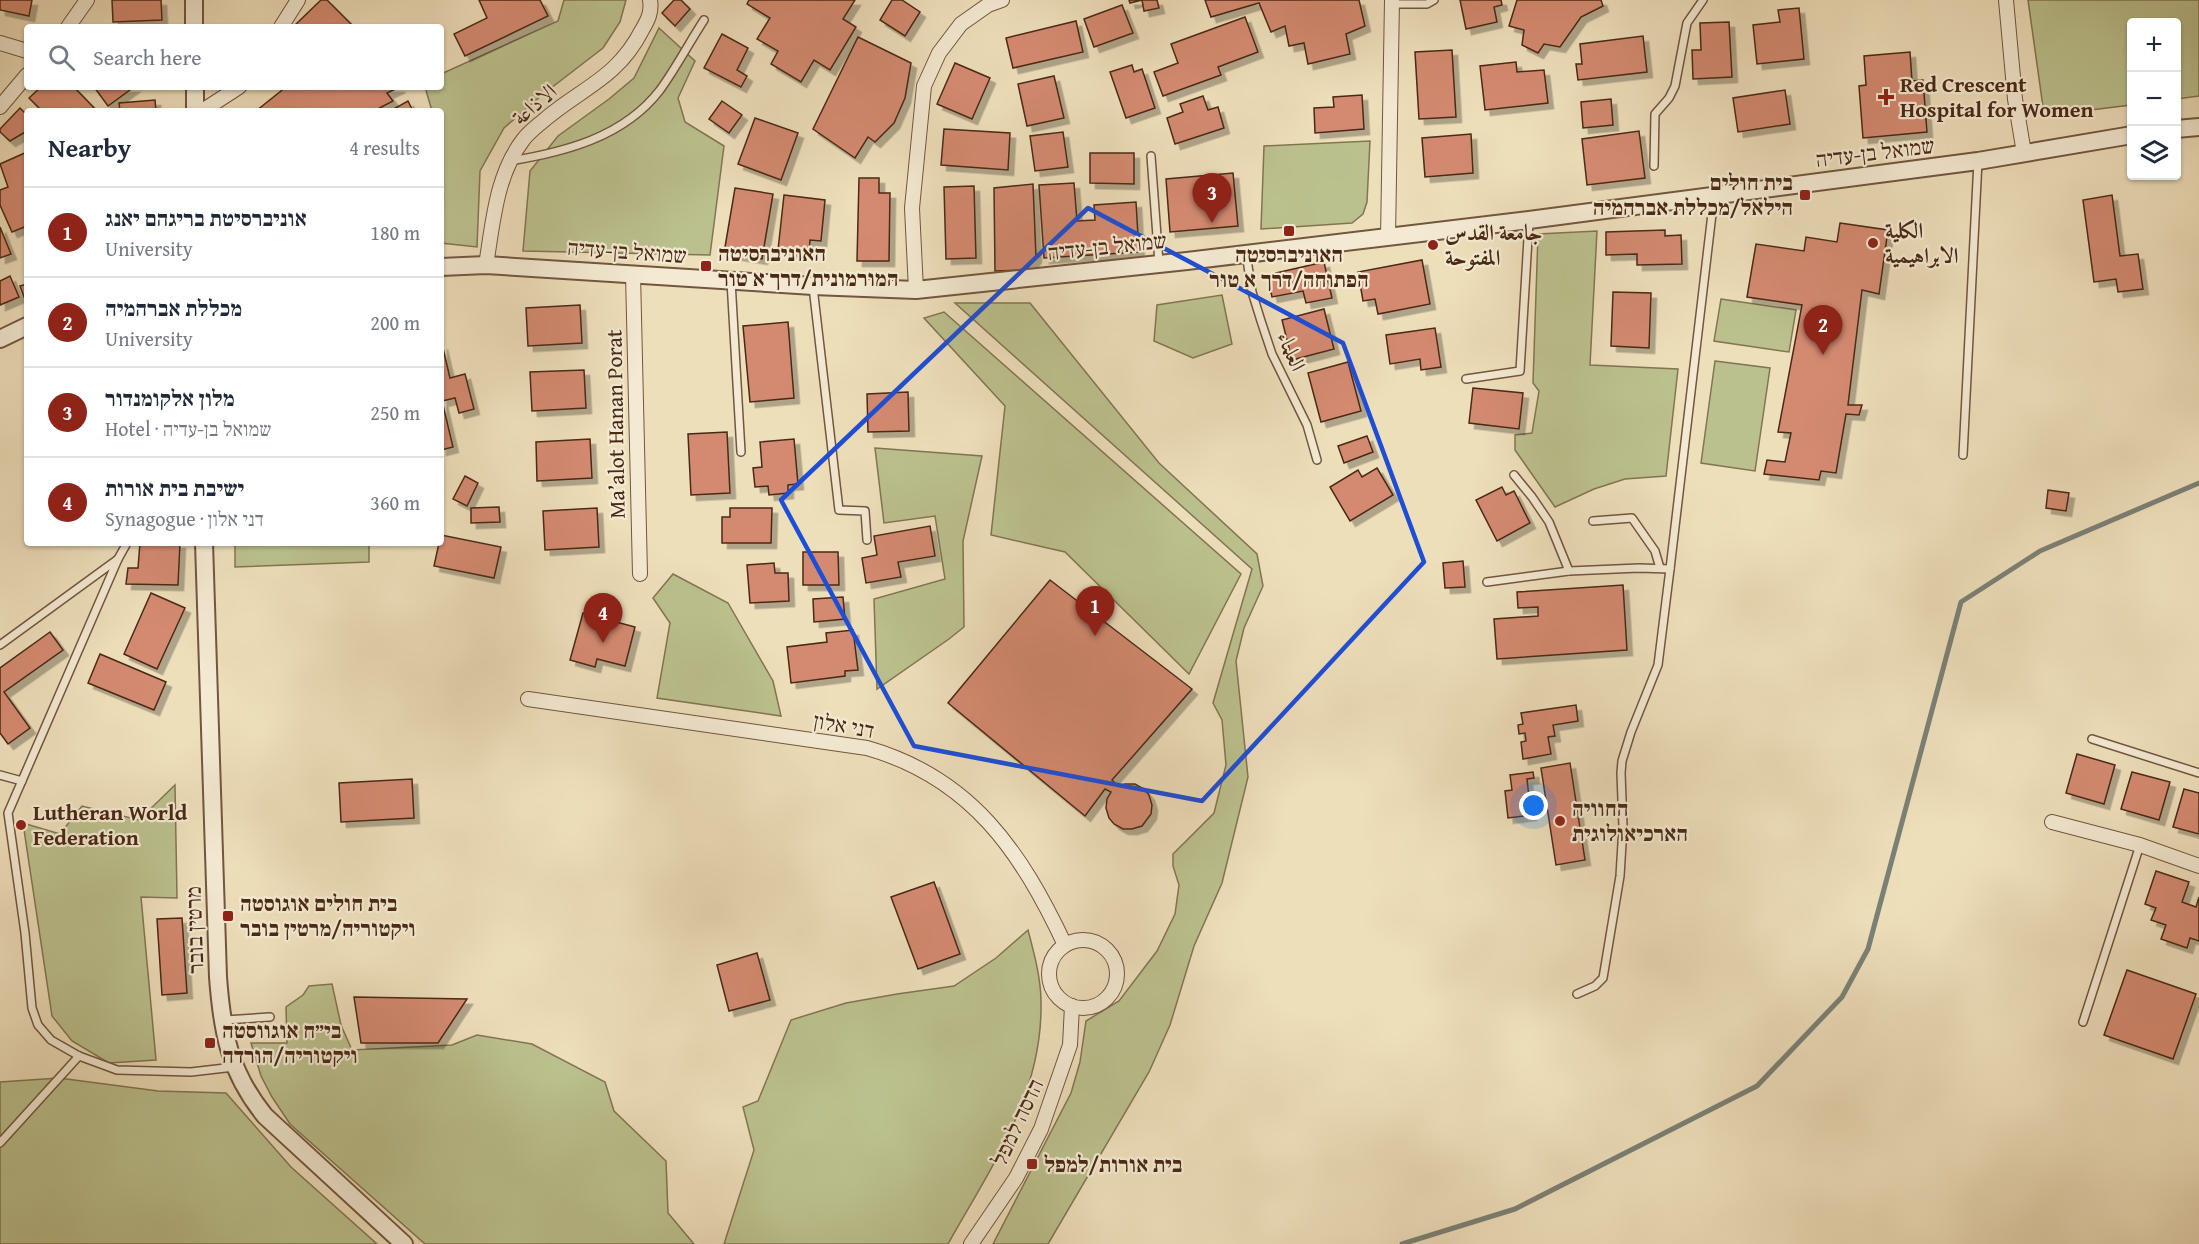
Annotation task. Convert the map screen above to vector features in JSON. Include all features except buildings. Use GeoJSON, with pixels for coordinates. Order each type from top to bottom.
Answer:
{"type":"FeatureCollection","features":[{"type":"Feature","properties":{"kind":"street"},"geometry":{"type":"LineString","coordinates":[[70,24],[87,0]]}},
{"type":"Feature","properties":{"kind":"street"},"geometry":{"type":"LineString","coordinates":[[194,0],[194,24]]}},
{"type":"Feature","properties":{"kind":"street"},"geometry":{"type":"LineString","coordinates":[[283,24],[298,0]]}},
{"type":"Feature","properties":{"kind":"street","name":"الاذاعة"},"geometry":{"type":"LineString","coordinates":[[486,266],[495,213],[508,161],[524,138],[621,63],[638,39],[649,17],[650,0]]}},
{"type":"Feature","properties":{"kind":"street"},"geometry":{"type":"LineString","coordinates":[[916,290],[912,207],[924,86],[939,53],[961,24],[988,5],[1002,0]]}},
{"type":"Feature","properties":{"kind":"street"},"geometry":{"type":"LineString","coordinates":[[2006,0],[2015,99],[2024,153]]}},
{"type":"Feature","properties":{"kind":"street"},"geometry":{"type":"LineString","coordinates":[[1388,237],[1392,2]]}},
{"type":"Feature","properties":{"kind":"street"},"geometry":{"type":"LineString","coordinates":[[0,43],[24,50]]}},
{"type":"Feature","properties":{"kind":"street"},"geometry":{"type":"LineString","coordinates":[[0,107],[24,79]]}},
{"type":"Feature","properties":{"kind":"street"},"geometry":{"type":"LineString","coordinates":[[195,90],[195,108]]}},
{"type":"Feature","properties":{"kind":"street"},"geometry":{"type":"LineString","coordinates":[[207,108],[234,90]]}},
{"type":"Feature","properties":{"kind":"street"},"geometry":{"type":"LineString","coordinates":[[2181,129],[2199,127]]}},
{"type":"Feature","properties":{"kind":"street","name":"שמואל בן-עדיה"},"geometry":{"type":"LineString","coordinates":[[444,267],[486,266],[916,290],[1529,220],[1978,161],[2127,136]]}},
{"type":"Feature","properties":{"kind":"street","name":"Ma’alot Hanan Porat"},"geometry":{"type":"LineString","coordinates":[[633,274],[640,574]]}},
{"type":"Feature","properties":{"kind":"street"},"geometry":{"type":"LineString","coordinates":[[0,339],[24,327]]}},
{"type":"Feature","properties":{"kind":"street","name":"מרטין בובר"},"geometry":{"type":"LineString","coordinates":[[204,546],[221,1020],[234,1068],[251,1099],[265,1116],[404,1244]]}},
{"type":"Feature","properties":{"kind":"street","name":"דני אלון"},"geometry":{"type":"LineString","coordinates":[[528,699],[867,748],[905,760],[951,788],[997,833],[1015,855],[1039,892],[1065,945]]}},
{"type":"Feature","properties":{"kind":"street"},"geometry":{"type":"LineString","coordinates":[[2052,822],[2140,845],[2199,866]]}},
{"type":"Feature","properties":{"kind":"street"},"geometry":{"type":"LineString","coordinates":[[1080,940],[1092,942],[1103,947],[1111,955],[1116,967],[1117,979],[1107,998],[1097,1005],[1086,1008],[1072,1006],[1058,998],[1049,980],[1049,968],[1054,957],[1065,945],[1080,940]]}},
{"type":"Feature","properties":{"kind":"street","name":"הדסה למפל"},"geometry":{"type":"LineString","coordinates":[[971,1244],[1016,1178],[1041,1129],[1070,1045],[1072,1006]]}},
{"type":"Feature","properties":{"kind":"lane"},"geometry":{"type":"LineString","coordinates":[[1392,2],[1427,4],[1434,0]]}},
{"type":"Feature","properties":{"kind":"lane"},"geometry":{"type":"LineString","coordinates":[[1654,166],[1655,114],[1669,98],[1675,86],[1687,23],[1703,0]]}},
{"type":"Feature","properties":{"kind":"lane"},"geometry":{"type":"LineString","coordinates":[[508,161],[550,154],[577,146],[603,135],[632,118],[659,91],[704,20]]}},
{"type":"Feature","properties":{"kind":"lane"},"geometry":{"type":"LineString","coordinates":[[1151,156],[1159,263]]}},
{"type":"Feature","properties":{"kind":"lane"},"geometry":{"type":"LineString","coordinates":[[1963,455],[1978,161]]}},
{"type":"Feature","properties":{"kind":"lane"},"geometry":{"type":"LineString","coordinates":[[1577,994],[1595,986],[1603,978],[1620,876],[1623,827],[1622,761],[1658,665],[1714,195]]}},
{"type":"Feature","properties":{"kind":"lane"},"geometry":{"type":"LineString","coordinates":[[1466,379],[1520,371],[1529,220]]}},
{"type":"Feature","properties":{"kind":"lane","name":"العلماء"},"geometry":{"type":"LineString","coordinates":[[1246,253],[1252,292],[1264,332],[1272,354],[1307,425],[1317,460]]}},
{"type":"Feature","properties":{"kind":"lane"},"geometry":{"type":"LineString","coordinates":[[731,281],[741,452]]}},
{"type":"Feature","properties":{"kind":"lane"},"geometry":{"type":"LineString","coordinates":[[813,286],[839,510],[865,511],[867,540]]}},
{"type":"Feature","properties":{"kind":"lane"},"geometry":{"type":"LineString","coordinates":[[1514,476],[1549,522],[1569,571]]}},
{"type":"Feature","properties":{"kind":"lane"},"geometry":{"type":"LineString","coordinates":[[1593,521],[1632,518],[1655,551],[1660,568]]}},
{"type":"Feature","properties":{"kind":"lane"},"geometry":{"type":"LineString","coordinates":[[125,546],[8,813],[25,933],[32,1008],[38,1025],[51,1040],[79,1056],[117,1070],[191,1072],[234,1068]]}},
{"type":"Feature","properties":{"kind":"lane"},"geometry":{"type":"LineString","coordinates":[[0,645],[118,559]]}},
{"type":"Feature","properties":{"kind":"lane"},"geometry":{"type":"LineString","coordinates":[[1487,582],[1569,571],[1670,569]]}},
{"type":"Feature","properties":{"kind":"lane"},"geometry":{"type":"LineString","coordinates":[[2092,739],[2199,773]]}},
{"type":"Feature","properties":{"kind":"lane"},"geometry":{"type":"LineString","coordinates":[[0,775],[22,781]]}},
{"type":"Feature","properties":{"kind":"lane"},"geometry":{"type":"LineString","coordinates":[[2083,1022],[2140,845]]}},
{"type":"Feature","properties":{"kind":"lane"},"geometry":{"type":"LineString","coordinates":[[221,1020],[270,1017]]}},
{"type":"Feature","properties":{"kind":"lane"},"geometry":{"type":"LineString","coordinates":[[0,1143],[79,1056]]}},
{"type":"Feature","properties":{"kind":"highlighted area"},"geometry":{"type":"Polygon","coordinates":[[[1088,208],[1343,343],[1424,562],[1202,801],[914,746],[781,500],[1088,208]]]}},
{"type":"Feature","properties":{"kind":"green space"},"geometry":{"type":"Polygon","coordinates":[[[564,0],[626,0],[620,22],[603,48],[504,128],[480,171],[477,247],[444,243],[444,108],[431,108],[426,90],[444,90],[444,73],[558,21],[564,0]]]}},
{"type":"Feature","properties":{"kind":"green space"},"geometry":{"type":"Polygon","coordinates":[[[2028,0],[2199,0],[2199,96],[2181,98],[2181,18],[2127,18],[2127,105],[2050,115],[2043,107],[2028,0]]]}},
{"type":"Feature","properties":{"kind":"green space"},"geometry":{"type":"Polygon","coordinates":[[[659,28],[695,61],[678,98],[685,122],[724,146],[710,255],[523,251],[530,171],[558,136],[634,78],[659,28]]]}},
{"type":"Feature","properties":{"kind":"green space"},"geometry":{"type":"Polygon","coordinates":[[[1370,141],[1367,202],[1363,214],[1352,223],[1261,229],[1264,146],[1370,141]]]}},
{"type":"Feature","properties":{"kind":"green space"},"geometry":{"type":"Polygon","coordinates":[[[1597,231],[1590,365],[1678,369],[1666,476],[1625,479],[1594,489],[1555,507],[1515,450],[1515,435],[1532,433],[1539,391],[1533,383],[1538,234],[1597,231]]]}},
{"type":"Feature","properties":{"kind":"green space"},"geometry":{"type":"Polygon","coordinates":[[[1222,295],[1232,344],[1193,358],[1154,341],[1157,305],[1222,295]]]}},
{"type":"Feature","properties":{"kind":"green space"},"geometry":{"type":"Polygon","coordinates":[[[1721,299],[1796,310],[1789,352],[1714,341],[1721,299]]]}},
{"type":"Feature","properties":{"kind":"green space"},"geometry":{"type":"Polygon","coordinates":[[[955,303],[1030,303],[1159,463],[1257,554],[1263,586],[1244,628],[1236,661],[1248,777],[1222,883],[1194,946],[1170,1025],[1149,1072],[1048,1244],[993,1244],[1071,1093],[1080,1062],[1086,1021],[1119,1001],[1157,951],[1175,914],[1179,885],[1173,866],[1173,854],[1214,813],[1226,765],[1222,720],[1213,703],[1252,569],[955,303]]]}},
{"type":"Feature","properties":{"kind":"green space"},"geometry":{"type":"Polygon","coordinates":[[[944,312],[1241,574],[1189,674],[1065,552],[991,535],[1005,406],[924,318],[944,312]]]}},
{"type":"Feature","properties":{"kind":"green space"},"geometry":{"type":"Polygon","coordinates":[[[1715,361],[1770,368],[1755,471],[1701,463],[1715,361]]]}},
{"type":"Feature","properties":{"kind":"green space"},"geometry":{"type":"Polygon","coordinates":[[[875,448],[982,456],[963,541],[964,627],[877,689],[874,599],[945,579],[935,516],[884,523],[875,448]]]}},
{"type":"Feature","properties":{"kind":"green space"},"geometry":{"type":"Polygon","coordinates":[[[235,546],[369,546],[369,562],[235,567],[235,546]]]}},
{"type":"Feature","properties":{"kind":"green space"},"geometry":{"type":"Polygon","coordinates":[[[673,574],[728,603],[773,681],[781,716],[657,698],[670,623],[653,598],[673,574]]]}},
{"type":"Feature","properties":{"kind":"green space"},"geometry":{"type":"Polygon","coordinates":[[[175,785],[177,898],[141,897],[156,1060],[109,1063],[72,1041],[52,1016],[23,823],[60,834],[82,806],[139,820],[175,785]]]}},
{"type":"Feature","properties":{"kind":"green space"},"geometry":{"type":"Polygon","coordinates":[[[1028,930],[1041,993],[1039,1036],[1033,1068],[1024,1099],[997,1158],[948,1244],[724,1244],[754,1150],[743,1107],[758,1101],[791,1020],[846,1003],[954,986],[996,958],[1028,930]]]}},
{"type":"Feature","properties":{"kind":"green space"},"geometry":{"type":"Polygon","coordinates":[[[332,984],[341,1025],[352,1050],[452,1045],[477,1035],[532,1044],[605,1082],[614,1111],[666,1161],[668,1213],[694,1244],[425,1244],[290,1124],[261,1076],[251,1043],[287,1043],[286,1007],[303,995],[309,986],[332,984]]]}},
{"type":"Feature","properties":{"kind":"green space"},"geometry":{"type":"Polygon","coordinates":[[[59,1078],[158,1091],[226,1093],[291,1167],[377,1244],[0,1244],[0,1082],[59,1078]]]}},
{"type":"Feature","properties":{"kind":"waterway"},"geometry":{"type":"LineString","coordinates":[[1402,1244],[1515,1209],[1757,1086],[1842,997],[1868,949],[1961,602],[2040,551],[2199,483]]}},
{"type":"Feature","properties":{"kind":"place","name":"Red Crescent Hospital for Women"},"geometry":{"type":"Point","coordinates":[1886,97]}},
{"type":"Feature","properties":{"kind":"place","name":"בית חולים הילאל/מכללת אברהמיה"},"geometry":{"type":"Point","coordinates":[1805,195]}},
{"type":"Feature","properties":{"kind":"place","name":"מלון אלקומנדור"},"geometry":{"type":"Point","coordinates":[1212,223]}},
{"type":"Feature","properties":{"kind":"place","name":"האוניברסיטה הפתוחה/דרך א טור"},"geometry":{"type":"Point","coordinates":[1289,231]}},
{"type":"Feature","properties":{"kind":"place","name":"الكلية الابراهيمية"},"geometry":{"type":"Point","coordinates":[1873,243]}},
{"type":"Feature","properties":{"kind":"place","name":"جامعة القدس المفتوحة"},"geometry":{"type":"Point","coordinates":[1433,245]}},
{"type":"Feature","properties":{"kind":"place","name":"האוניברסיטה המורמונית/דרך א טור"},"geometry":{"type":"Point","coordinates":[706,266]}},
{"type":"Feature","properties":{"kind":"place","name":"מכללת אברהמיה"},"geometry":{"type":"Point","coordinates":[1823,355]}},
{"type":"Feature","properties":{"kind":"place","name":"אוניברסיטת בריגהם יאנג"},"geometry":{"type":"Point","coordinates":[1095,636]}},
{"type":"Feature","properties":{"kind":"place","name":"ישיבת בית אורות"},"geometry":{"type":"Point","coordinates":[603,643]}},
{"type":"Feature","properties":{"kind":"place","name":"החוויה הארכיאולוגית"},"geometry":{"type":"Point","coordinates":[1560,821]}},
{"type":"Feature","properties":{"kind":"place","name":"Lutheran World Federation"},"geometry":{"type":"Point","coordinates":[21,825]}},
{"type":"Feature","properties":{"kind":"place","name":"בית חולים אוגוסטה ויקטוריה/מרטין בובר"},"geometry":{"type":"Point","coordinates":[228,916]}},
{"type":"Feature","properties":{"kind":"place","name":"בי״ח אוגווסטה ויקטוריה/הורדה"},"geometry":{"type":"Point","coordinates":[210,1043]}},
{"type":"Feature","properties":{"kind":"place","name":"בית אורות/למפל"},"geometry":{"type":"Point","coordinates":[1032,1164]}}]}
